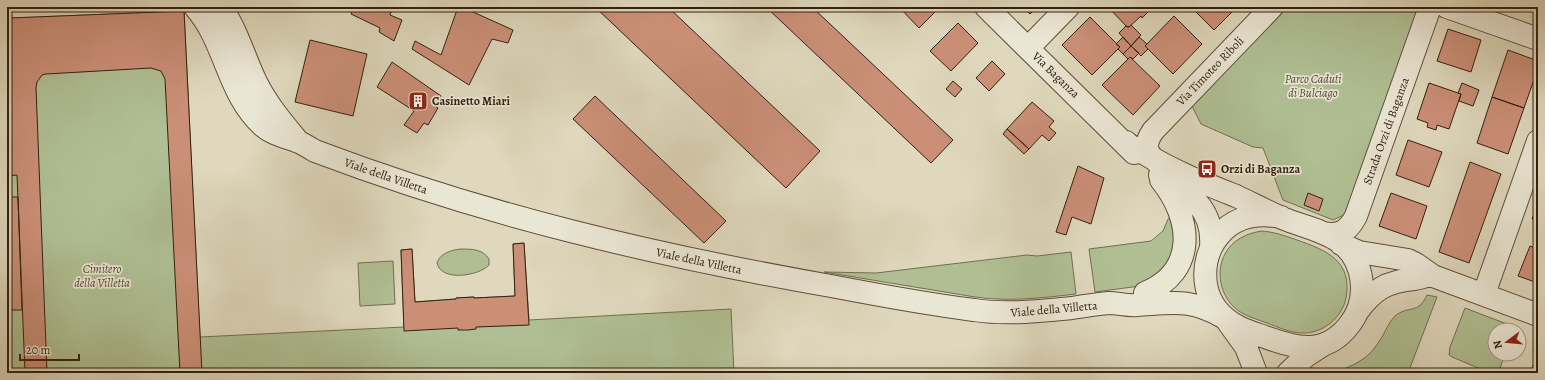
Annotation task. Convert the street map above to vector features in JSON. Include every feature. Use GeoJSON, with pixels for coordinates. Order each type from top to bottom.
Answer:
{"type":"FeatureCollection","features":[{"type":"Feature","properties":{"kind":"street","name":"Viale della Villetta"},"geometry":{"type":"LineString","coordinates":[[195,7],[200,12],[212,35],[240,96],[253,115],[270,131],[301,143],[315,151],[381,175],[501,214],[612,242],[726,267],[862,292],[987,312],[1019,313],[1110,303],[1134,306],[1165,302],[1187,303],[1204,308],[1225,318]]}},
{"type":"Feature","properties":{"kind":"street","name":"Viale della Villetta"},"geometry":{"type":"LineString","coordinates":[[221,7],[235,31],[263,94],[279,119],[301,143]]}},
{"type":"Feature","properties":{"kind":"street","name":"Via Baganza"},"geometry":{"type":"LineString","coordinates":[[986,7],[1126,142],[1153,165],[1184,191],[1203,211],[1211,228],[1209,251],[1205,264],[1206,284],[1212,303],[1225,318],[1240,328],[1287,346],[1306,348],[1324,344],[1340,335],[1353,321],[1362,294],[1361,275],[1353,258],[1332,238],[1281,218],[1252,203],[1174,171],[1153,165]]}},
{"type":"Feature","properties":{"kind":"street"},"geometry":{"type":"LineString","coordinates":[[1028,48],[1068,7]]}},
{"type":"Feature","properties":{"kind":"street","name":"Via Timoteo Riboli"},"geometry":{"type":"LineString","coordinates":[[1126,142],[1130,145],[1137,145],[1144,142],[1272,7]]}},
{"type":"Feature","properties":{"kind":"street","name":"Strada Orzi di Baganza"},"geometry":{"type":"LineString","coordinates":[[1332,238],[1333,235],[1342,232],[1350,225],[1356,216],[1430,7]]}},
{"type":"Feature","properties":{"kind":"street"},"geometry":{"type":"LineString","coordinates":[[1447,7],[1538,39]]}},
{"type":"Feature","properties":{"kind":"street"},"geometry":{"type":"LineString","coordinates":[[1145,293],[1163,283],[1175,268],[1183,251],[1185,238],[1182,218],[1176,204],[1153,165],[1147,149],[1146,143],[1149,137]]}},
{"type":"Feature","properties":{"kind":"street"},"geometry":{"type":"LineString","coordinates":[[1484,294],[1538,141]]}},
{"type":"Feature","properties":{"kind":"street","name":"Via Baganza"},"geometry":{"type":"LineString","coordinates":[[1209,251],[1224,230],[1242,219],[1261,215],[1281,218]]}},
{"type":"Feature","properties":{"kind":"street"},"geometry":{"type":"LineString","coordinates":[[1332,238],[1358,252],[1408,260],[1433,276],[1538,315]]}},
{"type":"Feature","properties":{"kind":"street","name":"Viale della Villetta"},"geometry":{"type":"LineString","coordinates":[[1110,303],[1175,283],[1194,270],[1209,251]]}},
{"type":"Feature","properties":{"kind":"street"},"geometry":{"type":"LineString","coordinates":[[1357,312],[1367,298],[1385,286],[1402,280],[1433,276]]}},
{"type":"Feature","properties":{"kind":"street"},"geometry":{"type":"LineString","coordinates":[[1225,318],[1246,347],[1256,373]]}},
{"type":"Feature","properties":{"kind":"street"},"geometry":{"type":"LineString","coordinates":[[1288,373],[1306,356],[1324,344]]}},
{"type":"Feature","properties":{"kind":"green space","name":"Parco Caduti di Bulciago"},"geometry":{"type":"Polygon","coordinates":[[[1280,7],[1424,7],[1352,211],[1333,220],[1283,200],[1263,148],[1253,147],[1201,124],[1189,100],[1280,7]]]}},
{"type":"Feature","properties":{"kind":"green space","name":"Cimitero della Villetta"},"geometry":{"type":"Polygon","coordinates":[[[184,11],[200,337],[404,327],[401,250],[412,249],[415,302],[456,298],[515,296],[513,244],[524,243],[529,320],[731,309],[734,373],[7,373],[7,19],[184,11]]]}},
{"type":"Feature","properties":{"kind":"green space"},"geometry":{"type":"Polygon","coordinates":[[[1173,217],[1178,233],[1168,265],[1140,286],[1095,292],[1089,249],[1151,241],[1163,231],[1168,219],[1173,217]]]}},
{"type":"Feature","properties":{"kind":"green space"},"geometry":{"type":"Polygon","coordinates":[[[1262,231],[1271,232],[1318,248],[1335,259],[1341,266],[1347,285],[1346,298],[1344,305],[1336,318],[1324,328],[1309,333],[1293,332],[1245,314],[1229,302],[1220,279],[1220,270],[1225,254],[1228,249],[1240,238],[1251,233],[1262,231]]]}},
{"type":"Feature","properties":{"kind":"green space"},"geometry":{"type":"Polygon","coordinates":[[[461,249],[480,251],[484,253],[489,259],[489,265],[477,272],[461,275],[445,273],[440,269],[437,263],[444,254],[461,249]]]}},
{"type":"Feature","properties":{"kind":"green space"},"geometry":{"type":"Polygon","coordinates":[[[1071,252],[1076,294],[1038,298],[1001,299],[975,297],[824,272],[876,273],[1027,255],[1037,256],[1071,252]]]}},
{"type":"Feature","properties":{"kind":"green space"},"geometry":{"type":"Polygon","coordinates":[[[393,261],[395,304],[360,306],[358,263],[393,261]]]}},
{"type":"Feature","properties":{"kind":"green space"},"geometry":{"type":"Polygon","coordinates":[[[1427,295],[1437,297],[1408,373],[1334,373],[1362,360],[1367,356],[1377,345],[1389,323],[1395,316],[1404,311],[1416,308],[1424,301],[1427,295]]]}},
{"type":"Feature","properties":{"kind":"green space"},"geometry":{"type":"Polygon","coordinates":[[[1465,308],[1502,322],[1487,322],[1487,362],[1502,362],[1496,373],[1490,373],[1452,357],[1449,355],[1450,347],[1465,308]]]}},
{"type":"Feature","properties":{"kind":"green space"},"geometry":{"type":"Polygon","coordinates":[[[1538,352],[1538,364],[1535,373],[1530,373],[1538,352]]]}},
{"type":"Feature","properties":{"kind":"building"},"geometry":{"type":"Polygon","coordinates":[[[354,7],[393,7],[390,15],[402,20],[394,41],[379,32],[380,28],[351,14],[354,7]]]}},
{"type":"Feature","properties":{"kind":"building"},"geometry":{"type":"Polygon","coordinates":[[[458,7],[462,7],[513,30],[508,43],[492,39],[469,85],[412,49],[415,41],[441,55],[458,7]]]}},
{"type":"Feature","properties":{"kind":"building"},"geometry":{"type":"Polygon","coordinates":[[[504,7],[514,7],[513,11],[504,7]]]}},
{"type":"Feature","properties":{"kind":"building"},"geometry":{"type":"Polygon","coordinates":[[[595,7],[668,7],[820,151],[786,188],[595,7]]]}},
{"type":"Feature","properties":{"kind":"building"},"geometry":{"type":"Polygon","coordinates":[[[766,7],[812,7],[953,140],[931,163],[766,7]]]}},
{"type":"Feature","properties":{"kind":"building"},"geometry":{"type":"Polygon","coordinates":[[[899,7],[930,7],[935,12],[919,28],[899,7]]]}},
{"type":"Feature","properties":{"kind":"building"},"geometry":{"type":"Polygon","coordinates":[[[1023,7],[1037,7],[1030,14],[1023,7]]]}},
{"type":"Feature","properties":{"kind":"building"},"geometry":{"type":"Polygon","coordinates":[[[1108,7],[1153,7],[1142,18],[1141,16],[1129,27],[1127,27],[1108,7]]]}},
{"type":"Feature","properties":{"kind":"building"},"geometry":{"type":"Polygon","coordinates":[[[1191,7],[1237,7],[1214,30],[1191,7]]]}},
{"type":"Feature","properties":{"kind":"building"},"geometry":{"type":"Polygon","coordinates":[[[184,11],[202,373],[180,373],[165,79],[161,71],[151,68],[46,74],[42,75],[37,82],[36,88],[47,373],[25,373],[17,175],[7,176],[7,25],[10,25],[10,18],[184,11]]]}},
{"type":"Feature","properties":{"kind":"building"},"geometry":{"type":"Polygon","coordinates":[[[1174,16],[1202,44],[1173,74],[1145,46],[1174,16]]]}},
{"type":"Feature","properties":{"kind":"building"},"geometry":{"type":"Polygon","coordinates":[[[1090,17],[1120,47],[1092,75],[1062,45],[1090,17]]]}},
{"type":"Feature","properties":{"kind":"building"},"geometry":{"type":"Polygon","coordinates":[[[958,23],[978,43],[951,71],[930,51],[958,23]]]}},
{"type":"Feature","properties":{"kind":"building"},"geometry":{"type":"Polygon","coordinates":[[[1131,25],[1141,35],[1131,46],[1119,33],[1126,26],[1129,27],[1131,25]]]}},
{"type":"Feature","properties":{"kind":"building"},"geometry":{"type":"Polygon","coordinates":[[[1448,29],[1481,40],[1471,72],[1437,61],[1448,29]]]}},
{"type":"Feature","properties":{"kind":"building"},"geometry":{"type":"Polygon","coordinates":[[[1123,37],[1131,46],[1123,54],[1118,49],[1120,47],[1116,44],[1123,37]]]}},
{"type":"Feature","properties":{"kind":"building"},"geometry":{"type":"Polygon","coordinates":[[[1139,37],[1147,44],[1145,46],[1148,49],[1141,56],[1131,46],[1139,37]]]}},
{"type":"Feature","properties":{"kind":"building"},"geometry":{"type":"Polygon","coordinates":[[[310,40],[367,54],[353,116],[295,102],[310,40]]]}},
{"type":"Feature","properties":{"kind":"building"},"geometry":{"type":"Polygon","coordinates":[[[1131,46],[1139,53],[1133,59],[1130,57],[1128,59],[1123,54],[1131,46]]]}},
{"type":"Feature","properties":{"kind":"building"},"geometry":{"type":"Polygon","coordinates":[[[1508,50],[1538,61],[1538,68],[1524,108],[1492,97],[1508,50]]]}},
{"type":"Feature","properties":{"kind":"building"},"geometry":{"type":"Polygon","coordinates":[[[1130,57],[1160,86],[1133,115],[1102,85],[1130,57]]]}},
{"type":"Feature","properties":{"kind":"building"},"geometry":{"type":"Polygon","coordinates":[[[992,61],[1005,74],[989,91],[976,78],[992,61]]]}},
{"type":"Feature","properties":{"kind":"building","name":"Casinetto Miari"},"geometry":{"type":"Polygon","coordinates":[[[392,62],[441,96],[435,106],[438,108],[428,125],[424,123],[417,133],[404,125],[414,111],[377,87],[392,62]]]}},
{"type":"Feature","properties":{"kind":"building"},"geometry":{"type":"Polygon","coordinates":[[[953,81],[962,89],[955,97],[946,89],[953,81]]]}},
{"type":"Feature","properties":{"kind":"building"},"geometry":{"type":"Polygon","coordinates":[[[1429,83],[1461,94],[1449,129],[1437,125],[1436,130],[1427,127],[1428,123],[1417,119],[1429,83]]]}},
{"type":"Feature","properties":{"kind":"building"},"geometry":{"type":"Polygon","coordinates":[[[1462,83],[1479,90],[1473,106],[1459,101],[1461,94],[1458,93],[1462,83]]]}},
{"type":"Feature","properties":{"kind":"building"},"geometry":{"type":"Polygon","coordinates":[[[595,96],[726,221],[704,243],[573,119],[595,96]]]}},
{"type":"Feature","properties":{"kind":"building"},"geometry":{"type":"Polygon","coordinates":[[[1492,97],[1524,108],[1508,154],[1477,143],[1492,97]]]}},
{"type":"Feature","properties":{"kind":"building"},"geometry":{"type":"Polygon","coordinates":[[[1032,102],[1054,121],[1049,127],[1056,133],[1049,141],[1042,135],[1029,149],[1007,129],[1032,102]]]}},
{"type":"Feature","properties":{"kind":"building"},"geometry":{"type":"Polygon","coordinates":[[[1007,129],[1029,149],[1024,154],[1003,134],[1007,129]]]}},
{"type":"Feature","properties":{"kind":"building"},"geometry":{"type":"Polygon","coordinates":[[[1408,140],[1442,152],[1429,187],[1396,175],[1408,140]]]}},
{"type":"Feature","properties":{"kind":"building"},"geometry":{"type":"Polygon","coordinates":[[[1470,162],[1501,174],[1469,263],[1439,252],[1470,162]]]}},
{"type":"Feature","properties":{"kind":"building"},"geometry":{"type":"Polygon","coordinates":[[[1078,166],[1104,178],[1091,224],[1072,217],[1066,235],[1056,232],[1078,166]]]}},
{"type":"Feature","properties":{"kind":"building"},"geometry":{"type":"Polygon","coordinates":[[[1308,193],[1323,199],[1319,211],[1304,205],[1308,193]]]}},
{"type":"Feature","properties":{"kind":"building"},"geometry":{"type":"Polygon","coordinates":[[[1391,193],[1427,206],[1416,239],[1379,226],[1391,193]]]}},
{"type":"Feature","properties":{"kind":"building"},"geometry":{"type":"Polygon","coordinates":[[[7,197],[18,197],[22,310],[7,310],[7,197]]]}},
{"type":"Feature","properties":{"kind":"building"},"geometry":{"type":"Polygon","coordinates":[[[1538,203],[1538,221],[1532,219],[1538,203]]]}},
{"type":"Feature","properties":{"kind":"building"},"geometry":{"type":"Polygon","coordinates":[[[524,243],[529,325],[476,327],[476,329],[468,330],[458,330],[458,328],[404,331],[401,250],[412,249],[415,302],[456,298],[515,296],[513,244],[524,243]]]}},
{"type":"Feature","properties":{"kind":"building"},"geometry":{"type":"Polygon","coordinates":[[[1530,246],[1538,249],[1538,283],[1518,276],[1530,246]]]}},
{"type":"Feature","properties":{"kind":"place","name":"Casinetto Miari"},"geometry":{"type":"Point","coordinates":[418,101]}},
{"type":"Feature","properties":{"kind":"place","name":"Orzi di Baganza"},"geometry":{"type":"Point","coordinates":[1207,169]}}]}
